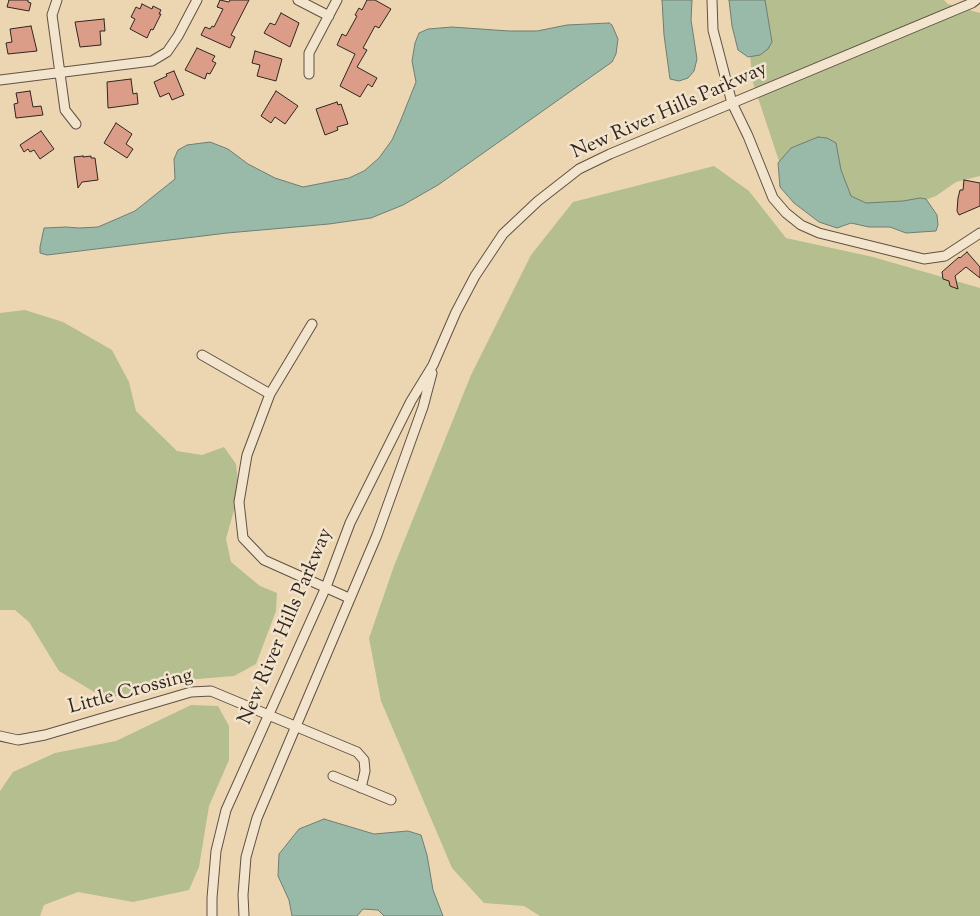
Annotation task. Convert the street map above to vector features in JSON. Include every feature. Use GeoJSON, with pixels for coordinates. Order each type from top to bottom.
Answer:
{"type":"FeatureCollection","features":[{"type":"Feature","properties":{"kind":"street"},"geometry":{"type":"LineString","coordinates":[[57,0],[52,15],[60,73],[66,110],[76,124]]}},
{"type":"Feature","properties":{"kind":"street"},"geometry":{"type":"LineString","coordinates":[[0,80],[152,61],[167,52],[178,36],[197,0]]}},
{"type":"Feature","properties":{"kind":"street"},"geometry":{"type":"LineString","coordinates":[[298,0],[329,16]]}},
{"type":"Feature","properties":{"kind":"street"},"geometry":{"type":"LineString","coordinates":[[309,74],[309,53],[337,0]]}},
{"type":"Feature","properties":{"kind":"street"},"geometry":{"type":"LineString","coordinates":[[712,0],[713,30],[732,104],[748,136],[773,198],[786,213],[801,225],[819,234],[924,259],[945,256],[980,233]]}},
{"type":"Feature","properties":{"kind":"street","name":"New River Hills Parkway"},"geometry":{"type":"LineString","coordinates":[[212,916],[216,851],[226,810],[326,587],[354,514],[411,401],[433,365],[456,312],[475,276],[503,234],[538,201],[579,169],[976,0]]}},
{"type":"Feature","properties":{"kind":"street"},"geometry":{"type":"LineString","coordinates":[[312,324],[270,394],[247,455],[239,502],[243,538],[264,560],[349,598]]}},
{"type":"Feature","properties":{"kind":"street"},"geometry":{"type":"LineString","coordinates":[[202,355],[270,394]]}},
{"type":"Feature","properties":{"kind":"street","name":"New River Hills Parkway"},"geometry":{"type":"LineString","coordinates":[[244,916],[243,895],[246,856],[256,818],[377,535],[423,407],[433,365]]}},
{"type":"Feature","properties":{"kind":"street","name":"Little Crossing"},"geometry":{"type":"LineString","coordinates":[[0,736],[18,740],[45,735],[191,692],[211,691],[357,752],[364,760],[365,771],[361,788]]}},
{"type":"Feature","properties":{"kind":"street"},"geometry":{"type":"LineString","coordinates":[[333,776],[391,800]]}},
{"type":"Feature","properties":{"kind":"green space"},"geometry":{"type":"Polygon","coordinates":[[[763,0],[944,0],[948,4],[980,13],[980,176],[956,182],[936,196],[910,206],[880,210],[780,164],[752,80],[748,26],[763,0]]]}},
{"type":"Feature","properties":{"kind":"green space"},"geometry":{"type":"Polygon","coordinates":[[[714,166],[749,191],[786,238],[873,257],[980,288],[980,916],[540,916],[524,906],[484,903],[452,868],[381,701],[369,638],[394,566],[471,375],[531,255],[573,202],[714,166]]]}},
{"type":"Feature","properties":{"kind":"green space"},"geometry":{"type":"Polygon","coordinates":[[[25,310],[63,322],[112,350],[129,382],[136,411],[177,451],[202,455],[224,447],[236,464],[239,492],[226,539],[231,562],[260,586],[277,593],[276,611],[256,664],[234,676],[161,682],[131,693],[113,697],[96,693],[59,671],[29,622],[15,610],[0,610],[0,313],[25,310]]]}},
{"type":"Feature","properties":{"kind":"green space"},"geometry":{"type":"Polygon","coordinates":[[[191,705],[218,706],[229,726],[229,760],[209,806],[199,867],[189,890],[133,902],[78,892],[44,905],[40,916],[0,916],[0,791],[13,772],[55,753],[116,741],[191,705]]]}},
{"type":"Feature","properties":{"kind":"shaded area"},"geometry":{"type":"Polygon","coordinates":[[[662,0],[692,0],[691,20],[697,59],[694,71],[688,78],[679,81],[670,79],[664,35],[662,0]]]}},
{"type":"Feature","properties":{"kind":"shaded area"},"geometry":{"type":"Polygon","coordinates":[[[729,0],[765,0],[772,42],[768,49],[760,55],[748,57],[738,50],[732,26],[729,0]]]}},
{"type":"Feature","properties":{"kind":"shaded area"},"geometry":{"type":"Polygon","coordinates":[[[609,23],[612,25],[618,39],[616,54],[612,62],[438,185],[403,205],[371,218],[47,255],[40,253],[44,228],[98,227],[135,211],[175,179],[174,159],[178,150],[187,145],[210,142],[228,149],[248,164],[275,178],[303,187],[349,178],[364,171],[379,158],[392,140],[416,82],[412,61],[415,43],[419,33],[428,29],[452,27],[537,31],[567,25],[609,23]]]}},
{"type":"Feature","properties":{"kind":"shaded area"},"geometry":{"type":"Polygon","coordinates":[[[818,137],[827,138],[836,143],[841,170],[851,196],[866,203],[926,199],[937,215],[938,225],[936,231],[906,233],[890,227],[869,227],[851,223],[837,228],[819,222],[794,203],[780,187],[778,163],[791,148],[818,137]]]}},
{"type":"Feature","properties":{"kind":"shaded area"},"geometry":{"type":"Polygon","coordinates":[[[324,819],[374,834],[408,831],[421,835],[427,855],[433,890],[443,916],[384,916],[378,910],[363,909],[357,916],[292,916],[289,900],[278,876],[279,854],[299,829],[324,819]]]}},
{"type":"Feature","properties":{"kind":"building"},"geometry":{"type":"Polygon","coordinates":[[[9,0],[28,0],[31,3],[29,11],[7,7],[9,0]]]}},
{"type":"Feature","properties":{"kind":"building"},"geometry":{"type":"Polygon","coordinates":[[[220,0],[229,2],[230,0],[249,0],[231,35],[235,37],[230,48],[201,35],[205,27],[210,29],[212,26],[214,27],[223,9],[217,7],[220,0]]]}},
{"type":"Feature","properties":{"kind":"building"},"geometry":{"type":"Polygon","coordinates":[[[367,0],[375,0],[391,9],[379,28],[375,26],[363,48],[367,50],[357,67],[377,78],[372,87],[368,84],[360,97],[340,86],[355,54],[337,45],[342,34],[346,36],[357,16],[355,15],[359,8],[362,10],[367,0]]]}},
{"type":"Feature","properties":{"kind":"building"},"geometry":{"type":"Polygon","coordinates":[[[142,4],[152,9],[153,6],[161,10],[153,30],[151,29],[147,38],[130,29],[135,19],[131,17],[136,7],[140,9],[142,4]]]}},
{"type":"Feature","properties":{"kind":"building"},"geometry":{"type":"Polygon","coordinates":[[[281,13],[299,23],[290,47],[264,33],[270,23],[275,25],[281,13]]]}},
{"type":"Feature","properties":{"kind":"building"},"geometry":{"type":"Polygon","coordinates":[[[104,19],[105,31],[100,31],[101,45],[80,47],[75,22],[104,19]]]}},
{"type":"Feature","properties":{"kind":"building"},"geometry":{"type":"Polygon","coordinates":[[[31,26],[37,51],[8,54],[6,43],[12,42],[10,29],[31,26]]]}},
{"type":"Feature","properties":{"kind":"building"},"geometry":{"type":"Polygon","coordinates":[[[197,48],[215,56],[212,61],[216,63],[210,74],[207,73],[205,79],[185,70],[197,48]]]}},
{"type":"Feature","properties":{"kind":"building"},"geometry":{"type":"Polygon","coordinates":[[[255,51],[282,59],[276,81],[257,76],[260,65],[252,63],[255,51]]]}},
{"type":"Feature","properties":{"kind":"building"},"geometry":{"type":"Polygon","coordinates":[[[174,71],[184,95],[172,100],[169,93],[160,97],[154,82],[174,71]]]}},
{"type":"Feature","properties":{"kind":"building"},"geometry":{"type":"Polygon","coordinates":[[[131,79],[133,94],[137,93],[138,104],[108,108],[107,82],[131,79]]]}},
{"type":"Feature","properties":{"kind":"building"},"geometry":{"type":"Polygon","coordinates":[[[30,91],[33,107],[41,106],[43,115],[16,118],[14,104],[18,103],[16,93],[30,91]]]}},
{"type":"Feature","properties":{"kind":"building"},"geometry":{"type":"Polygon","coordinates":[[[276,91],[298,106],[285,124],[275,117],[271,123],[261,116],[276,91]]]}},
{"type":"Feature","properties":{"kind":"building"},"geometry":{"type":"Polygon","coordinates":[[[337,102],[338,105],[341,104],[348,124],[337,127],[338,130],[325,135],[316,109],[337,102]]]}},
{"type":"Feature","properties":{"kind":"building"},"geometry":{"type":"Polygon","coordinates":[[[116,123],[132,134],[126,144],[133,149],[127,158],[104,143],[116,123]]]}},
{"type":"Feature","properties":{"kind":"building"},"geometry":{"type":"Polygon","coordinates":[[[41,131],[54,149],[40,159],[34,150],[30,152],[28,149],[24,152],[20,145],[41,131]]]}},
{"type":"Feature","properties":{"kind":"building"},"geometry":{"type":"Polygon","coordinates":[[[74,157],[95,158],[98,180],[82,182],[78,188],[74,157]]]}},
{"type":"Feature","properties":{"kind":"building"},"geometry":{"type":"Polygon","coordinates":[[[964,180],[980,183],[980,206],[959,215],[957,211],[958,198],[960,190],[963,190],[964,180]]]}},
{"type":"Feature","properties":{"kind":"building"},"geometry":{"type":"Polygon","coordinates":[[[967,252],[980,267],[980,278],[966,267],[955,276],[958,289],[950,286],[949,281],[943,279],[942,272],[967,252]]]}}]}
